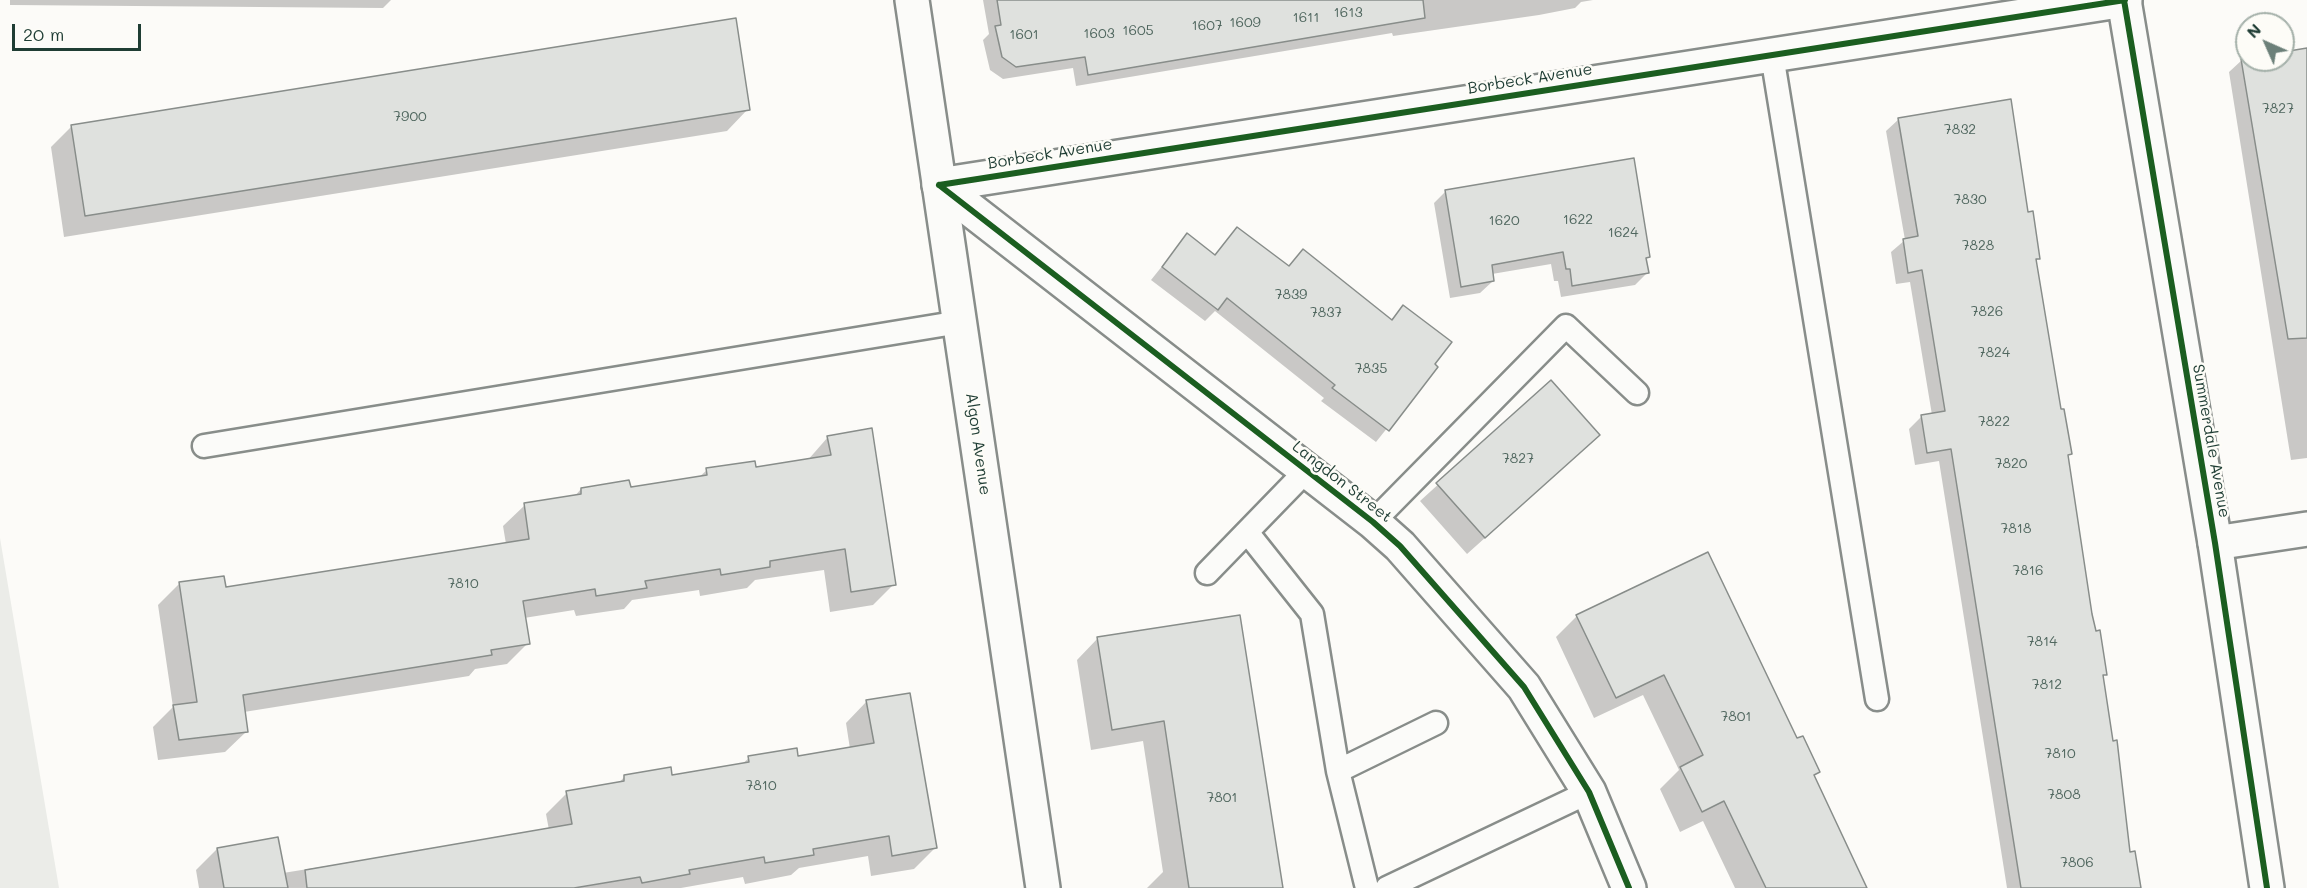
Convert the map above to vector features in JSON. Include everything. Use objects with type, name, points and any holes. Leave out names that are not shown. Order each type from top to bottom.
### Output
[{"type":"street","name":"Algon Avenue","points":[[912,0],[1043,888]]},
{"type":"street","name":"Borbeck Avenue","points":[[939,185],[2124,0]]},
{"type":"street","name":"Summerdale Avenue","points":[[2124,0],[2215,543],[2267,888]]},
{"type":"street","name":"Langdon Street","points":[[939,185],[1305,471],[1374,522],[1400,546],[1524,687],[1589,792],[1629,888]]},
{"type":"street","points":[[2215,543],[2307,529]]},
{"type":"lane","points":[[1772,55],[1877,699]]},
{"type":"lane","points":[[204,446],[960,322]]},
{"type":"lane","points":[[1374,522],[1566,326],[1637,393]]},
{"type":"lane","points":[[1207,573],[1305,471]]},
{"type":"lane","points":[[1246,532],[1312,614],[1338,771],[1366,888]]},
{"type":"lane","points":[[1338,771],[1436,723]]},
{"type":"lane","points":[[1387,888],[1589,792]]},
{"type":"shaded area","points":[[0,538],[59,888],[0,888]]},
{"type":"building","points":[[997,0],[1423,0],[1425,18],[1088,75],[1085,57],[1016,67],[1002,57],[995,26],[1001,25]]},
{"type":"building","points":[[736,18],[750,110],[85,216],[71,125]]},
{"type":"building","points":[[2307,48],[2307,338],[2288,339],[2243,72],[2295,72],[2295,50]]},
{"type":"building","points":[[2011,99],[2028,212],[2033,211],[2040,259],[2036,259],[2061,409],[2064,409],[2072,454],[2068,455],[2092,614],[2096,631],[2100,630],[2107,675],[2103,675],[2113,741],[2117,740],[2130,852],[2135,851],[2141,888],[2021,888],[1951,449],[1927,453],[1921,415],[1945,411],[1922,270],[1908,273],[1903,239],[1918,236],[1898,118]]},
{"type":"building","points":[[1634,158],[1650,257],[1646,258],[1649,273],[1572,286],[1570,269],[1566,269],[1563,252],[1492,265],[1494,281],[1461,287],[1445,190]]},
{"type":"building","points":[[1237,227],[1289,266],[1303,249],[1392,320],[1403,305],[1452,342],[1435,364],[1438,367],[1389,431],[1332,388],[1335,385],[1227,298],[1218,310],[1162,267],[1187,233],[1215,255]]},
{"type":"building","points":[[1551,380],[1600,435],[1485,538],[1436,483]]},
{"type":"building","points":[[872,428],[896,585],[851,592],[845,549],[770,561],[770,567],[721,575],[720,569],[645,581],[647,588],[596,596],[595,589],[523,601],[530,644],[491,650],[492,655],[243,695],[248,732],[179,740],[173,705],[197,702],[179,582],[224,576],[226,587],[529,539],[524,503],[581,494],[581,488],[629,480],[631,487],[707,475],[706,468],[755,461],[756,467],[831,455],[827,436]]},
{"type":"building","points":[[1708,552],[1797,738],[1803,736],[1820,772],[1814,775],[1867,888],[1766,888],[1724,801],[1702,812],[1680,767],[1703,755],[1664,675],[1616,698],[1576,615]]},
{"type":"building","points":[[1240,615],[1283,888],[1189,888],[1164,721],[1112,730],[1097,637]]},
{"type":"building","points":[[910,693],[937,848],[892,856],[889,836],[813,849],[814,855],[765,863],[764,857],[689,870],[690,874],[642,883],[640,877],[574,888],[307,888],[305,870],[572,824],[566,791],[624,781],[624,775],[671,767],[672,775],[749,762],[748,756],[797,748],[798,756],[874,743],[866,700]]},
{"type":"building","points":[[278,837],[288,888],[224,888],[217,848]]},
{"type":"cycle path","points":[[2124,0],[2215,543],[2267,888]]},
{"type":"cycle path","points":[[939,185],[2125,0]]},
{"type":"cycle path","points":[[939,185],[1373,522],[1400,546],[1524,687],[1589,792],[1629,888]]}]
